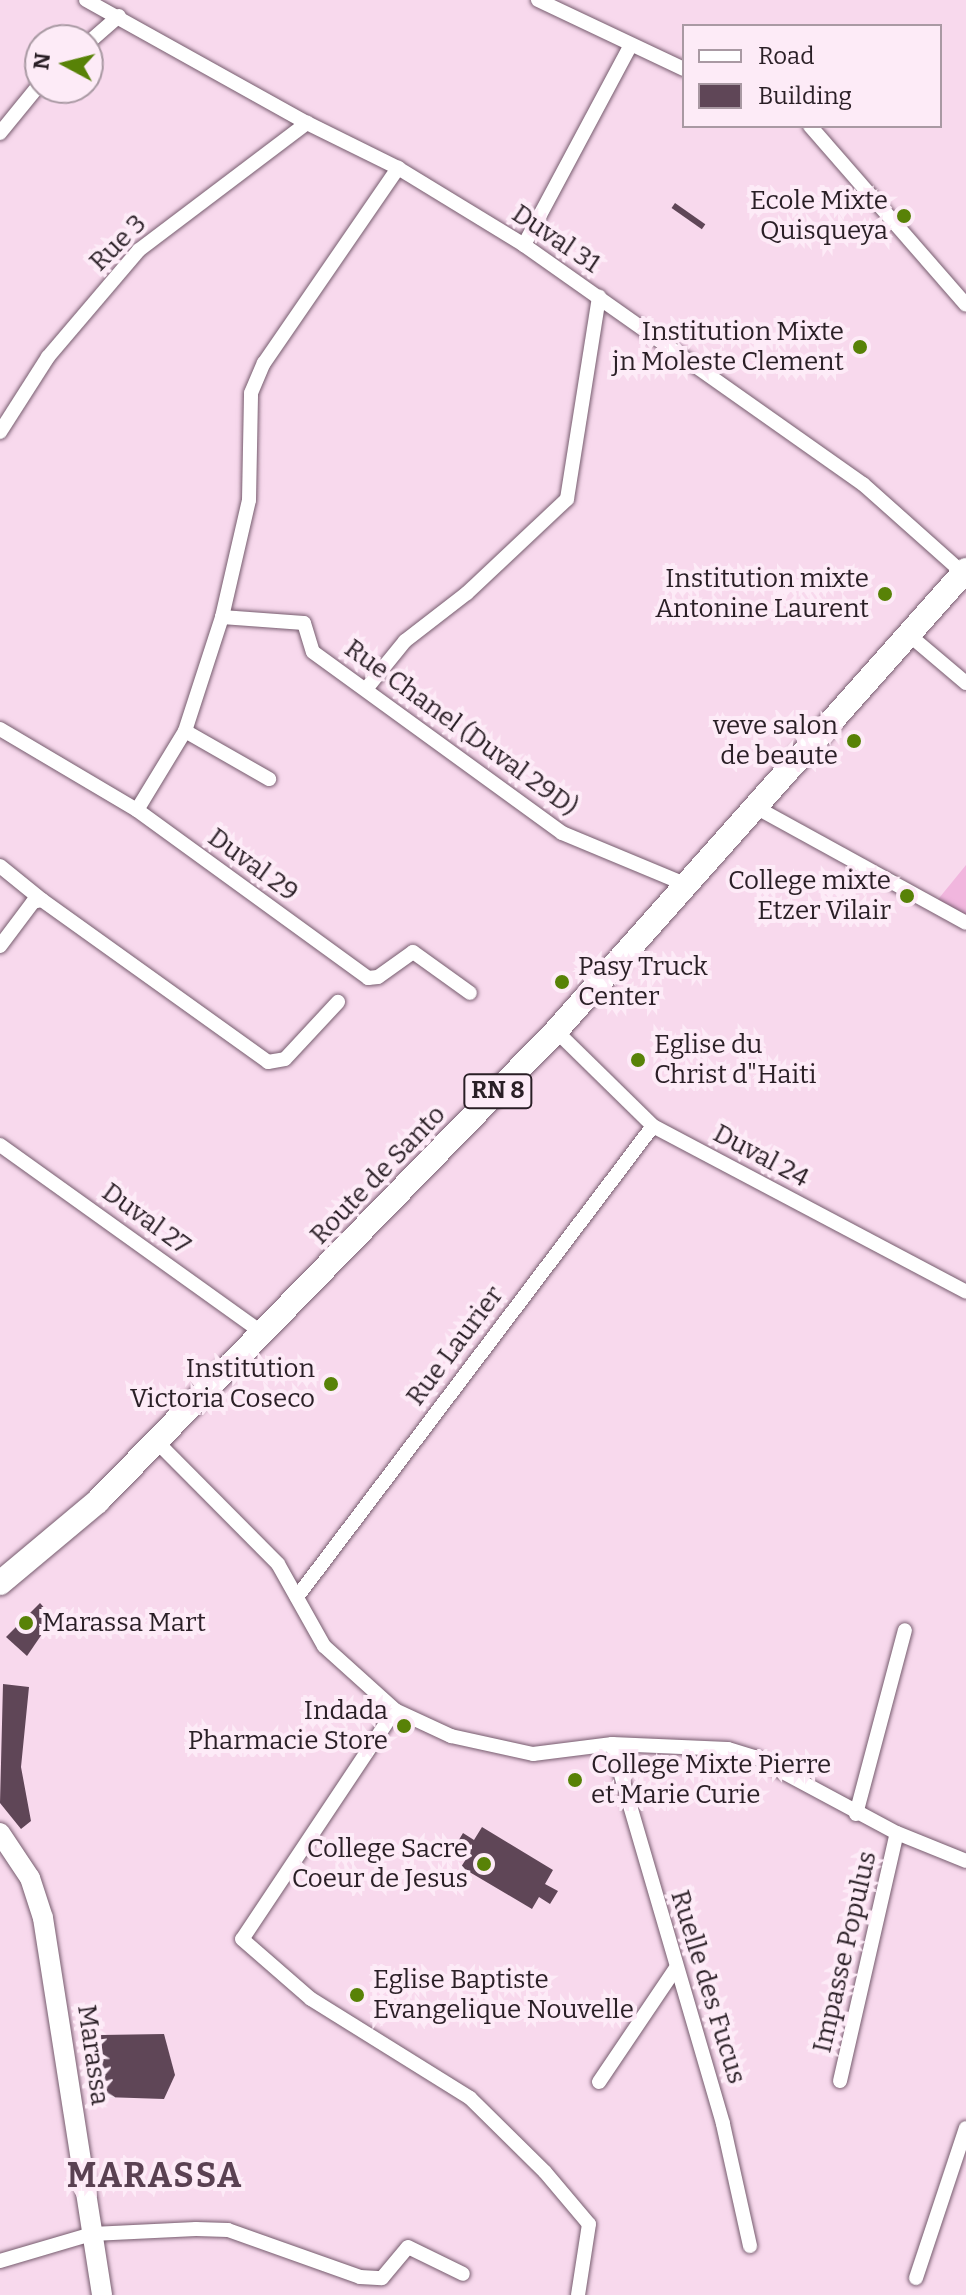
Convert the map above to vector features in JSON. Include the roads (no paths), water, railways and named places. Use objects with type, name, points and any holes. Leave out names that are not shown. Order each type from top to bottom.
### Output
[{"type":"main road","name":"Route de Santo","points":[[0,1583],[98,1501],[556,1031],[759,809],[965,572]]},
{"type":"main road","name":"Marassa","points":[[0,1833],[30,1878],[43,1918],[102,2295]]},
{"type":"street","name":"Duval 31","points":[[86,0],[307,123],[398,168],[524,245],[863,484],[965,572]]},
{"type":"street","points":[[538,0],[682,68]]},
{"type":"street","points":[[104,29],[119,16]]},
{"type":"street","points":[[524,245],[631,45]]},
{"type":"street","points":[[0,133],[24,104]]},
{"type":"street","name":"Rue 3","points":[[0,432],[48,357],[139,250],[307,123]]},
{"type":"street","points":[[812,128],[966,305]]},
{"type":"street","points":[[137,810],[185,731],[222,617],[249,500],[251,393],[264,363],[398,168]]},
{"type":"street","points":[[366,689],[405,641],[467,593],[567,499],[599,297]]},
{"type":"street","name":"Rue Chanel (Duval 29D)","points":[[222,617],[304,623],[313,652],[562,833],[687,885]]},
{"type":"street","points":[[908,634],[966,683]]},
{"type":"street","name":"Duval 29","points":[[0,729],[137,810],[368,978],[378,977],[413,952],[470,993]]},
{"type":"street","points":[[185,731],[269,779]]},
{"type":"street","points":[[759,809],[966,923]]},
{"type":"street","points":[[0,866],[42,900],[268,1062],[285,1059],[338,1002]]},
{"type":"street","points":[[0,946],[33,902],[42,900]]},
{"type":"street","name":"Duval 24","points":[[556,1031],[653,1126],[966,1292]]},
{"type":"street","name":"Rue Laurier","points":[[297,1597],[653,1126]]},
{"type":"street","name":"Duval 27","points":[[0,1145],[263,1333]]},
{"type":"street","points":[[156,1441],[278,1564],[324,1646],[395,1710],[451,1736],[533,1754],[612,1744],[728,1749],[755,1757],[856,1814],[966,1861]]},
{"type":"street","points":[[856,1814],[905,1630]]},
{"type":"street","points":[[395,1710],[242,1939],[311,1999],[470,2098],[545,2172],[589,2224],[578,2295]]},
{"type":"street","name":"Ruelle des Fucus","points":[[612,1744],[723,2124],[750,2246]]},
{"type":"street","name":"Impasse Populus","points":[[840,2081],[897,1833]]},
{"type":"street","points":[[599,2082],[676,1968]]},
{"type":"street","points":[[916,2278],[966,2128]]},
{"type":"street","points":[[0,2261],[92,2234],[228,2230],[360,2277],[382,2278],[408,2247],[463,2274]]},
{"type":"place","name":"Ecole Mixte Quisqueya","points":[[904,216]]},
{"type":"place","name":"Institution Mixte jn Moleste Clement","points":[[860,347]]},
{"type":"place","name":"Institution mixte Antonine Laurent","points":[[885,594]]},
{"type":"place","name":"veve salon de beaute","points":[[854,741]]},
{"type":"place","name":"College mixte Etzer Vilair","points":[[907,896]]},
{"type":"place","name":"Pasy Truck Center","points":[[562,982]]},
{"type":"place","name":"Eglise du Christ d\"Haiti","points":[[638,1060]]},
{"type":"place","name":"Institution Victoria Coseco","points":[[331,1384]]},
{"type":"place","name":"Marassa Mart","points":[[26,1623]]},
{"type":"place","name":"Indada Pharmacie Store","points":[[404,1726]]},
{"type":"place","name":"College Mixte Pierre et Marie Curie","points":[[575,1780]]},
{"type":"place","name":"College Sacre Coeur de Jesus","points":[[484,1864]]},
{"type":"place","name":"Eglise Baptiste Evangelique Nouvelle","points":[[357,1995]]},
{"type":"district","name":"MARASSA","points":[[155,2176]]}]
